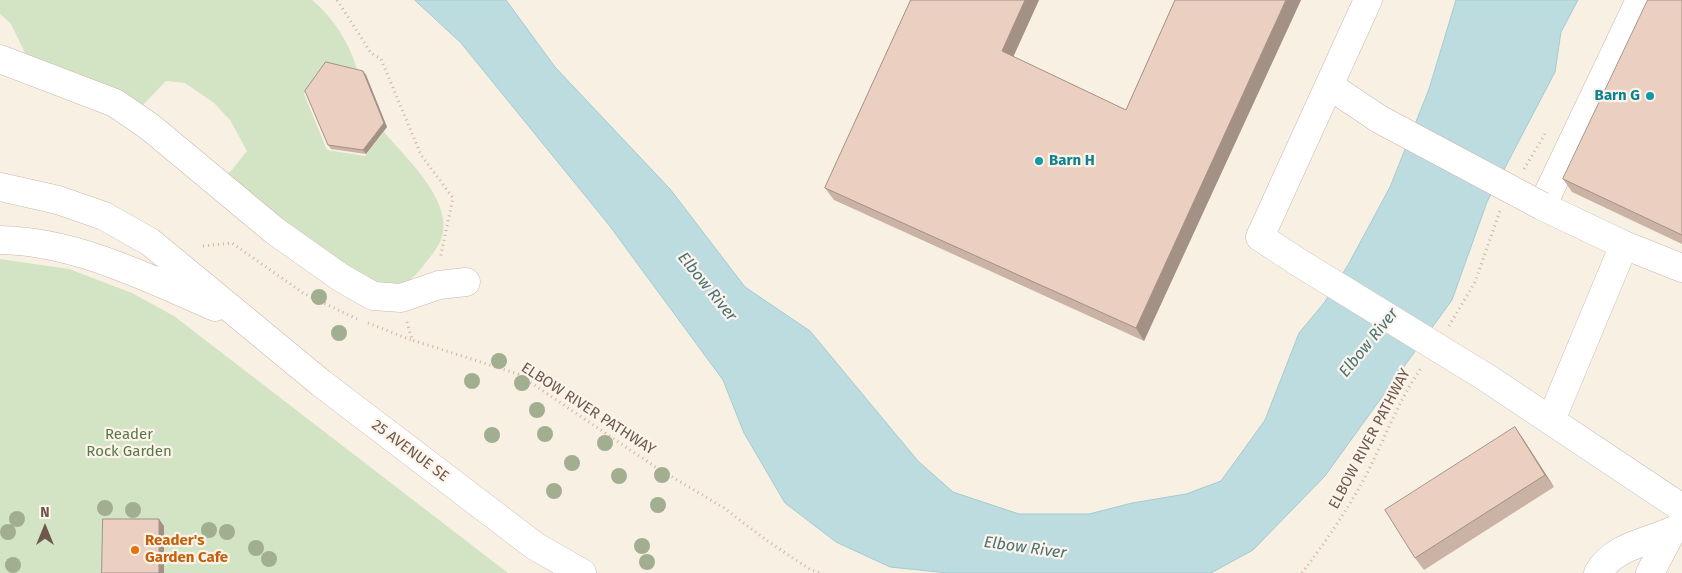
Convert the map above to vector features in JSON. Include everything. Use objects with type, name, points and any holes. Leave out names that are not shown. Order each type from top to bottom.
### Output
[{"type":"street","points":[[1368,0],[1260,236],[1298,262],[1487,378],[1551,420],[1679,521]]},
{"type":"street","points":[[1542,206],[1640,0]]},
{"type":"street","points":[[0,59],[115,103],[150,127],[275,231],[340,277],[373,296],[401,298],[439,285],[466,282]]},
{"type":"street","points":[[1330,86],[1379,119],[1542,206],[1624,245],[1682,268]]},
{"type":"street","name":"25 AVENUE SE","points":[[0,188],[23,190],[104,216],[150,242],[321,383],[535,546],[582,573]]},
{"type":"street","name":"25 AVENUE SE","points":[[0,240],[66,249],[133,271],[244,319]]},
{"type":"street","points":[[1551,420],[1624,245]]},
{"type":"street","points":[[1598,573],[1603,564],[1635,544],[1679,521]]},
{"type":"street","points":[[1650,573],[1679,521]]},
{"type":"street","points":[[1618,573],[1635,544]]},
{"type":"path","points":[[337,0],[371,53],[381,59],[421,155],[453,198],[439,263]]},
{"type":"path","points":[[1521,173],[1546,132]]},
{"type":"path","points":[[1446,331],[1475,282],[1502,207]]},
{"type":"path","name":"ELBOW RIVER PATHWAY","points":[[203,246],[232,243],[303,293],[350,316],[412,340],[518,374],[654,466],[724,508],[811,570],[821,573]]},
{"type":"path","points":[[401,298],[412,340]]},
{"type":"path","name":"ELBOW RIVER PATHWAY","points":[[1302,573],[1323,546],[1358,490],[1408,386],[1424,362]]},
{"type":"green space","points":[[0,0],[312,0],[340,31],[357,69],[326,65],[304,94],[327,150],[365,156],[384,132],[415,167],[435,196],[444,226],[441,240],[418,273],[406,282],[395,286],[371,284],[218,176],[230,172],[247,151],[230,120],[214,103],[185,83],[166,81],[142,106],[26,55],[11,24],[0,14]]},
{"type":"green space","name":"Reader Rock Garden","points":[[0,259],[69,269],[132,293],[174,316],[508,573],[0,573]]},
{"type":"water","name":"Elbow River","points":[[415,0],[506,0],[555,67],[670,189],[745,287],[810,331],[918,461],[953,492],[1019,514],[1089,514],[1132,503],[1186,494],[1221,481],[1265,420],[1299,333],[1324,303],[1348,265],[1390,187],[1429,89],[1456,0],[1578,0],[1561,32],[1555,72],[1487,202],[1452,300],[1325,476],[1253,550],[1211,573],[948,573],[890,567],[836,542],[785,503],[744,433],[723,380],[609,225],[461,43]]},
{"type":"building","name":"Barn H","points":[[911,0],[1025,0],[1002,51],[1126,110],[1175,0],[1286,0],[1136,328],[825,188]]},
{"type":"building","name":"Barn G","points":[[1648,0],[1682,0],[1682,235],[1563,179]]},
{"type":"building","points":[[326,62],[363,71],[384,123],[363,150],[328,145],[305,91]]},
{"type":"building","points":[[1515,427],[1545,475],[1415,558],[1385,510]]},
{"type":"building","name":"Reader's Garden Cafe","points":[[103,519],[159,519],[159,573],[102,573]]},
{"type":"place","name":"Barn G","points":[[1650,96]]},
{"type":"place","name":"Barn H","points":[[1039,161]]},
{"type":"place","name":"Reader's Garden Cafe","points":[[135,550]]}]
